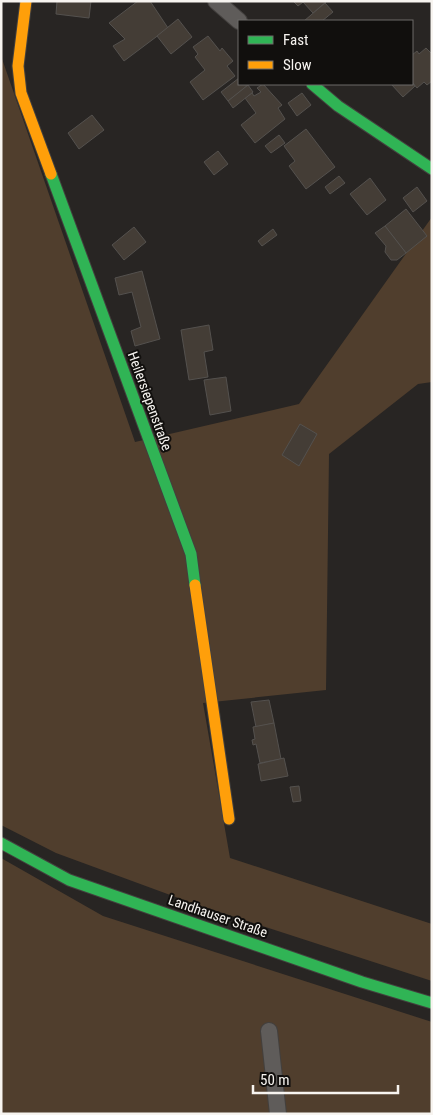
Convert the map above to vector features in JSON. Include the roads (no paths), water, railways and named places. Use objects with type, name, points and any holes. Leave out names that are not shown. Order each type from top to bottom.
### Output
[{"type":"street","name":"Heilersiepenstraße","points":[[26,1],[18,66],[21,93],[191,554],[229,819]]},
{"type":"street","points":[[216,1],[239,20]]},
{"type":"street","points":[[313,85],[338,106],[432,169]]},
{"type":"street","name":"Landhauser Straße","points":[[1,843],[69,880],[362,982],[432,1002]]},
{"type":"street","points":[[269,1031],[278,1114]]}]
